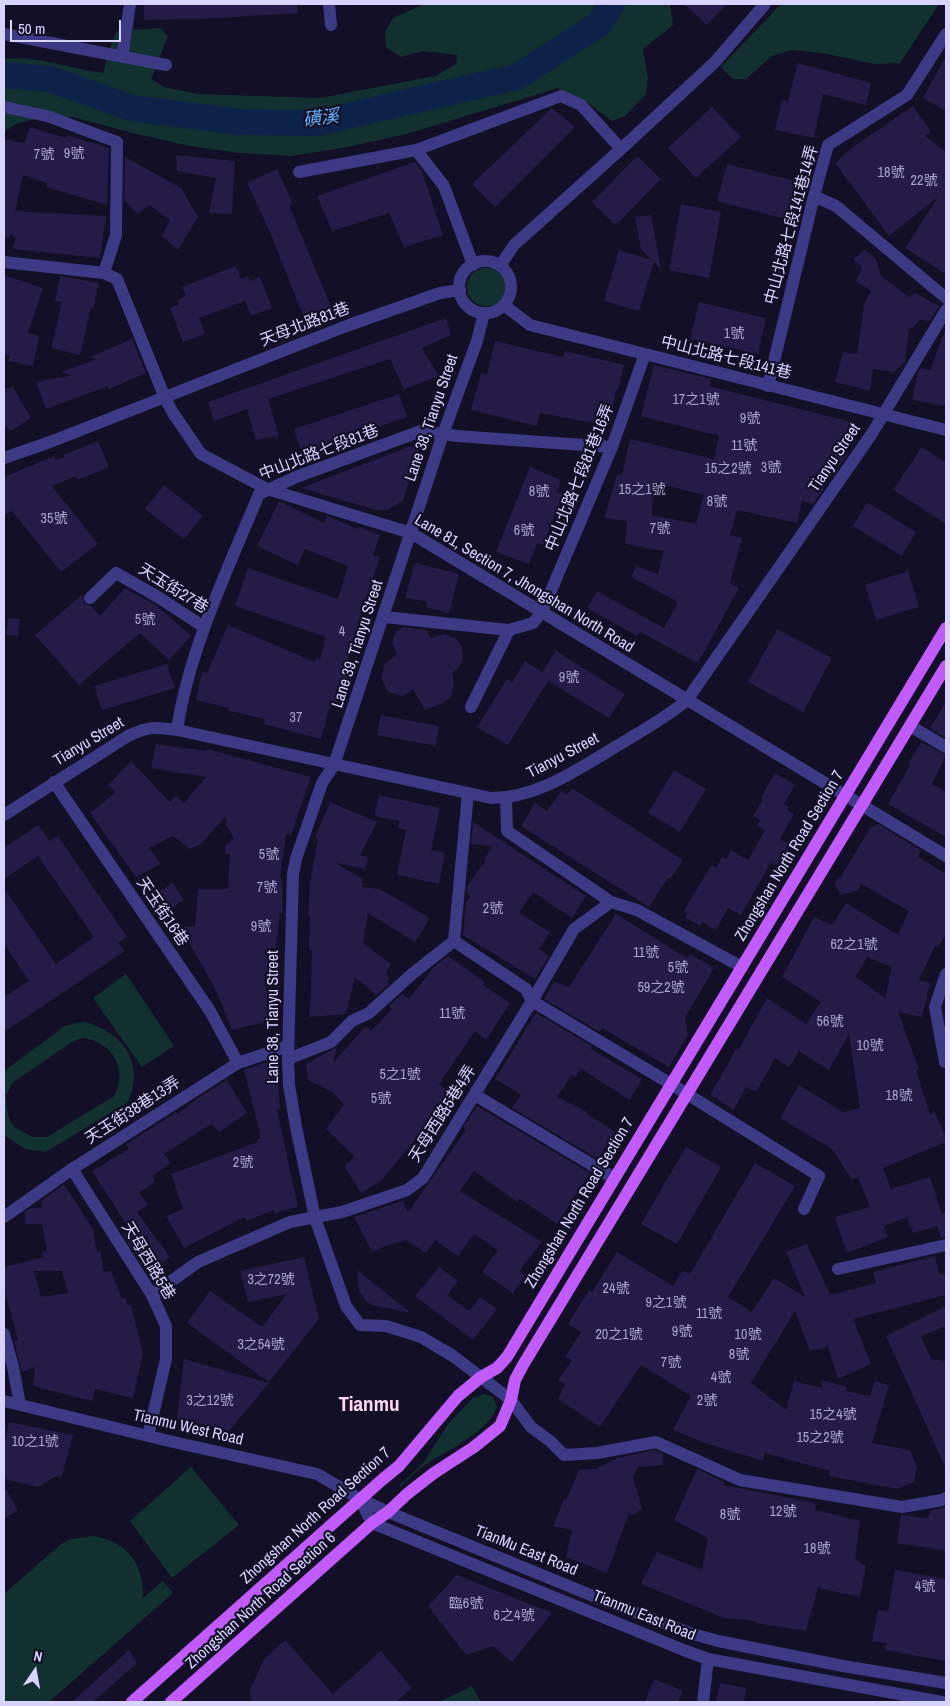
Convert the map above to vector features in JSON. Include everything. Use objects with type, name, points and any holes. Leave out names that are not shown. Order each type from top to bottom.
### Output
[{"type":"main road","name":"Zhongshan North Road Section 7","points":[[132,1702],[399,1466],[458,1396],[481,1377],[497,1368],[507,1357],[946,628]]},
{"type":"main road","points":[[372,1523],[434,1473],[474,1447],[500,1426],[511,1400],[515,1380],[523,1365],[946,667]]},
{"type":"main road","name":"Zhongshan North Road Section 6","points":[[171,1702],[372,1523]]},
{"type":"street","points":[[122,56],[130,4]]},
{"type":"street","points":[[329,4],[331,25]]},
{"type":"street","points":[[500,266],[514,245],[715,62],[765,4]]},
{"type":"street","points":[[4,34],[166,65]]},
{"type":"street","name":"中山北路七段141巷14弄","points":[[768,386],[828,145],[907,95],[946,34]]},
{"type":"street","points":[[299,172],[416,150],[561,96],[581,105],[621,149]]},
{"type":"street","points":[[4,108],[47,116],[117,142],[116,235],[104,273],[4,262]]},
{"type":"street","points":[[416,150],[444,186],[472,265]]},
{"type":"street","points":[[814,196],[836,206],[946,298]]},
{"type":"street","points":[[487,261],[500,266],[510,278],[512,285],[509,299],[504,305],[492,312],[477,312],[465,303],[460,290],[462,275],[472,265],[480,262],[487,261]]},
{"type":"street","name":"Lane 81, Section 7, Jhongshan North Road","points":[[104,273],[117,279],[172,413],[201,454],[267,489],[411,533],[946,856]]},
{"type":"street","name":"天母北路81巷","points":[[4,458],[165,398],[349,325],[440,293],[460,290]]},
{"type":"street","name":"中山北路七段141巷","points":[[504,305],[530,325],[946,430]]},
{"type":"street","name":"Tianyu Street","points":[[4,814],[128,736],[141,730],[156,727],[491,798],[506,798],[532,792],[566,777],[670,714],[688,700],[884,415],[946,310]]},
{"type":"street","name":"Lane 38, Tianyu Street","points":[[411,533],[443,434],[477,340],[484,313]]},
{"type":"street","name":"中山北路七段81巷16弄","points":[[542,612],[612,447],[645,354]]},
{"type":"street","name":"中山北路七段81巷","points":[[204,627],[259,494],[267,489],[421,431],[612,447]]},
{"type":"street","name":"Lane 39, Tianyu Street","points":[[334,765],[411,533]]},
{"type":"street","name":"天玉街27巷","points":[[90,598],[116,572],[204,627],[180,706],[177,730]]},
{"type":"street","points":[[384,617],[509,630],[533,623],[542,612]]},
{"type":"street","points":[[471,707],[509,630]]},
{"type":"street","points":[[910,726],[946,747]]},
{"type":"street","name":"Lane 38, Tianyu Street","points":[[334,765],[322,783],[293,874],[288,1052],[289,1085],[315,1218],[346,1306],[360,1325],[386,1326],[421,1337],[453,1356],[481,1377]]},
{"type":"street","name":"天玉街16巷","points":[[54,782],[210,1011],[238,1063]]},
{"type":"street","points":[[468,793],[454,941],[526,989],[532,1001],[819,1176],[804,1209]]},
{"type":"street","points":[[506,798],[507,832],[611,902],[637,910],[742,967]]},
{"type":"street","name":"天母西路5巷4弄","points":[[152,1295],[198,1262],[290,1222],[342,1212],[407,1190],[423,1178],[574,929],[611,902]]},
{"type":"street","name":"天玉街38巷13弄","points":[[4,1217],[72,1169],[238,1063],[331,1042],[352,1021],[369,1013],[412,974],[454,941]]},
{"type":"street","points":[[946,974],[935,1007],[946,1062]]},
{"type":"street","points":[[475,1095],[614,1178]]},
{"type":"street","name":"天母西路5巷","points":[[72,1169],[152,1295],[166,1326],[166,1359],[148,1436]]},
{"type":"street","points":[[838,1269],[946,1246]]},
{"type":"street","points":[[4,1334],[20,1405]]},
{"type":"street","points":[[481,1377],[511,1400],[532,1427],[564,1454],[597,1453],[656,1442],[740,1480],[902,1507],[946,1498]]},
{"type":"street","name":"Tianmu West Road","points":[[4,1401],[317,1474],[360,1499]]},
{"type":"street","points":[[360,1499],[372,1523]]},
{"type":"street","name":"TianMu East Road","points":[[360,1499],[615,1605],[693,1634],[718,1641],[843,1666],[946,1683]]},
{"type":"street","name":"Tianmu East Road","points":[[372,1523],[708,1659],[942,1702]]},
{"type":"street","points":[[703,1702],[708,1659]]},
{"type":"green space","points":[[424,4],[670,4],[673,25],[643,49],[648,79],[646,94],[625,116],[612,121],[589,104],[558,88],[407,134],[342,148],[291,156],[239,153],[190,146],[72,117],[31,120],[16,124],[4,132],[4,59],[29,59],[103,73],[117,31],[160,28],[168,36],[151,79],[164,87],[198,94],[320,98],[435,76],[456,64],[457,55],[423,51],[401,57],[386,47],[385,32],[393,18]]},
{"type":"green space","points":[[781,4],[939,4],[900,63],[875,64],[822,53],[792,50],[772,56],[746,79],[733,79],[721,67]]},
{"type":"green space","points":[[486,268],[500,273],[505,287],[500,301],[486,306],[472,301],[467,287],[472,273]]},
{"type":"green space","points":[[126,974],[174,1046],[142,1067],[93,998]]},
{"type":"green space","points":[[85,1022],[110,1033],[120,1041],[127,1051],[132,1062],[134,1074],[133,1088],[128,1102],[46,1152],[25,1149],[4,1135],[4,1071],[65,1026]],"holes":[[[85,1038],[95,1041],[110,1052],[115,1059],[119,1077],[114,1096],[47,1137],[33,1137],[17,1129],[8,1116],[6,1096],[12,1083],[72,1042]]]},
{"type":"green space","points":[[484,1394],[493,1397],[497,1407],[485,1424],[466,1440],[423,1466],[400,1487],[423,1463],[449,1423],[473,1398]]},
{"type":"green space","points":[[191,1467],[239,1525],[172,1578],[130,1521]]},
{"type":"green space","points":[[93,1536],[116,1543],[132,1556],[141,1575],[143,1598],[163,1581],[173,1593],[49,1702],[4,1702],[4,1594],[61,1544],[71,1539]]},
{"type":"green space","points":[[472,1686],[481,1702],[439,1702]]},
{"type":"building","points":[[144,4],[297,4],[298,13],[201,19],[144,20]]},
{"type":"building","points":[[684,4],[727,4],[707,25]]},
{"type":"building","points":[[946,56],[946,111],[923,98]]},
{"type":"building","points":[[798,63],[871,83],[866,105],[823,94],[814,138],[775,130],[782,100],[788,101]]},
{"type":"building","points":[[913,106],[931,132],[925,136],[946,152],[946,274],[905,248],[938,197],[889,236],[835,163],[853,147]]},
{"type":"building","points":[[712,107],[741,137],[696,178],[668,148]]},
{"type":"building","points":[[552,108],[575,127],[495,207],[472,184]]},
{"type":"building","points":[[30,127],[66,138],[67,135],[109,148],[107,205],[46,187],[47,183],[23,175],[15,211],[106,216],[100,258],[12,249],[16,237],[9,235],[9,238],[4,238],[4,139],[24,143]]},
{"type":"building","points":[[176,155],[235,161],[232,214],[209,213],[216,178],[177,171]]},
{"type":"building","points":[[637,156],[661,179],[618,223],[613,223],[592,202]]},
{"type":"building","points":[[125,157],[181,188],[198,217],[178,250],[162,236],[170,220],[149,205],[138,214],[124,200]]},
{"type":"building","points":[[415,162],[422,171],[443,235],[404,247],[389,213],[332,231],[317,196]]},
{"type":"building","points":[[727,164],[803,183],[793,221],[717,201]]},
{"type":"building","points":[[277,169],[293,204],[289,205],[331,307],[304,318],[270,232],[247,183]]},
{"type":"building","points":[[681,204],[721,212],[709,278],[669,270]]},
{"type":"building","points":[[651,215],[661,269],[654,262],[639,311],[604,301],[619,250],[652,260],[641,249],[635,217]]},
{"type":"building","points":[[865,250],[876,259],[881,276],[909,297],[915,293],[939,306],[930,321],[920,320],[914,327],[909,329],[905,362],[894,372],[873,369],[870,391],[835,382],[843,352],[857,354],[864,305],[871,291],[856,281],[862,268],[853,259]]},
{"type":"building","points":[[776,252],[788,255],[778,295],[766,292]]},
{"type":"building","points":[[236,266],[241,279],[248,276],[250,281],[260,277],[272,308],[251,316],[245,301],[199,318],[205,334],[183,342],[170,308],[179,304],[177,300],[186,296],[182,287]]},
{"type":"building","points":[[4,275],[43,288],[28,333],[39,336],[33,366],[8,361],[10,356],[4,355]]},
{"type":"building","points":[[60,276],[99,283],[80,355],[51,348],[62,302],[55,301]]},
{"type":"building","points":[[699,302],[766,318],[758,354],[690,339]]},
{"type":"building","points":[[446,318],[451,335],[422,348],[439,376],[404,389],[390,359],[268,399],[279,436],[256,440],[247,409],[214,421],[208,402]]},
{"type":"building","points":[[945,331],[946,406],[912,400],[917,375],[921,368],[930,370]]},
{"type":"building","points":[[132,339],[146,373],[109,389],[108,386],[46,409],[36,382],[73,375],[61,372],[97,359],[90,357]]},
{"type":"building","points":[[495,341],[563,357],[565,351],[624,365],[618,390],[616,390],[609,426],[540,413],[537,426],[471,410],[481,373],[487,374]]},
{"type":"building","points":[[654,365],[711,379],[709,386],[851,422],[845,448],[848,449],[846,457],[839,467],[830,465],[823,490],[813,504],[802,501],[797,523],[737,510],[730,535],[742,538],[730,583],[739,588],[698,663],[640,632],[637,636],[587,608],[597,591],[664,628],[678,602],[631,577],[636,566],[658,574],[664,551],[625,544],[627,521],[604,518],[617,475],[622,475],[630,439],[714,459],[719,436],[641,416]],"holes":[[[653,482],[704,495],[696,524],[652,515]]]},
{"type":"building","points":[[13,387],[31,418],[11,431],[4,425],[4,389]]},
{"type":"building","points":[[399,394],[407,417],[302,453],[294,429]]},
{"type":"building","points":[[98,441],[109,467],[78,480],[76,476],[52,486],[98,544],[61,572],[12,511],[4,515],[4,477],[54,456],[56,460],[64,457],[63,455]]},
{"type":"building","points":[[411,446],[419,448],[403,501],[387,510],[376,510],[301,488]]},
{"type":"building","points":[[922,447],[946,463],[946,524],[893,490]]},
{"type":"building","points":[[530,467],[561,480],[557,492],[563,494],[543,545],[537,543],[529,564],[496,552]]},
{"type":"building","points":[[164,485],[203,516],[184,539],[145,509]]},
{"type":"building","points":[[279,501],[324,523],[327,516],[358,529],[359,527],[380,535],[373,555],[380,557],[364,603],[346,667],[350,668],[338,708],[330,706],[321,739],[264,724],[265,719],[229,711],[229,708],[196,700],[202,672],[207,673],[228,625],[315,662],[316,657],[320,659],[326,637],[235,606],[248,568],[338,599],[348,566],[305,549],[297,565],[257,546]]},
{"type":"building","points":[[867,502],[916,532],[902,556],[853,526]]},
{"type":"building","points":[[415,563],[459,574],[449,613],[426,607],[428,602],[405,598]]},
{"type":"building","points":[[908,571],[919,607],[876,620],[865,585]]},
{"type":"building","points":[[125,588],[157,606],[191,636],[169,660],[140,633],[79,685],[35,635],[82,595],[84,603],[91,606],[100,616]]},
{"type":"building","points":[[8,618],[20,619],[18,636],[6,635]]},
{"type":"building","points":[[403,627],[426,630],[431,638],[445,634],[460,643],[463,658],[460,666],[452,673],[454,683],[451,697],[443,703],[425,710],[413,689],[403,696],[388,692],[381,678],[385,663],[397,654],[392,643],[394,635]]},
{"type":"building","points":[[777,629],[832,658],[803,712],[748,682]]},
{"type":"building","points":[[556,651],[625,694],[609,718],[548,681],[508,745],[477,727],[507,679],[512,682],[525,661],[542,672]]},
{"type":"building","points":[[167,664],[175,688],[102,710],[94,686]]},
{"type":"building","points":[[946,702],[946,738],[930,728]]},
{"type":"building","points":[[381,715],[439,726],[436,746],[377,735]]},
{"type":"building","points":[[921,742],[946,755],[932,784],[946,792],[946,837],[888,804]]},
{"type":"building","points":[[156,744],[207,751],[207,749],[311,777],[291,835],[286,834],[280,878],[282,878],[283,913],[280,913],[276,948],[271,948],[271,978],[264,978],[273,1020],[232,1030],[216,990],[180,927],[195,926],[198,889],[228,889],[230,854],[225,854],[225,845],[234,839],[226,825],[226,816],[201,844],[190,849],[173,836],[149,848],[161,864],[136,877],[90,813],[116,792],[108,785],[131,761],[170,802],[176,796],[184,803],[206,777],[151,768]]},
{"type":"building","points":[[674,770],[706,789],[680,832],[648,813]]},
{"type":"building","points":[[775,773],[795,785],[784,804],[789,807],[787,810],[794,814],[780,839],[789,844],[777,865],[771,862],[741,915],[728,908],[716,930],[702,922],[700,926],[685,917],[687,913],[684,911],[711,865],[716,868],[722,857],[727,859],[731,850],[748,860],[765,830],[757,826],[760,820],[753,816]]},
{"type":"building","points":[[572,788],[683,860],[670,879],[668,878],[649,907],[521,826],[535,803],[547,811],[561,791],[567,795]]},
{"type":"building","points":[[379,795],[440,808],[431,850],[445,853],[439,884],[397,875],[406,830],[398,828],[399,821],[374,816]]},
{"type":"building","points":[[330,802],[377,822],[360,855],[368,857],[365,869],[335,863],[363,879],[362,887],[380,889],[430,918],[415,942],[368,913],[363,943],[391,964],[386,973],[390,979],[387,982],[389,984],[376,995],[355,977],[346,1014],[309,1017],[312,981],[312,950],[309,950],[310,917],[308,916],[310,882],[318,839],[315,838]]},
{"type":"building","points":[[473,822],[586,896],[572,918],[533,892],[519,913],[550,932],[539,949],[549,956],[535,979],[463,935],[466,903],[470,896],[467,893],[467,887],[485,861],[492,846],[471,844]]},
{"type":"building","points":[[878,824],[921,850],[918,857],[946,874],[946,935],[938,947],[935,946],[919,980],[930,983],[922,1017],[898,1012],[919,1069],[916,1070],[930,1114],[935,1112],[946,1142],[883,1168],[891,1189],[930,1177],[942,1214],[946,1212],[946,1237],[941,1238],[937,1226],[913,1233],[907,1217],[884,1226],[888,1237],[847,1253],[835,1217],[870,1207],[858,1177],[852,1180],[832,1149],[780,1118],[799,1085],[843,1112],[860,1108],[849,1034],[829,1070],[799,1051],[789,1067],[775,1058],[756,1092],[746,1087],[734,1110],[710,1095],[737,1048],[739,1049],[767,998],[806,1024],[821,1002],[782,977],[814,917],[832,925],[846,903],[898,935],[909,911],[861,884],[858,890],[841,895],[834,883],[842,875],[870,828]],"holes":[[[867,957],[892,967],[885,998],[856,977]]]},
{"type":"building","points":[[38,825],[50,841],[58,836],[127,937],[118,943],[125,951],[4,1032],[4,997],[29,981],[4,944],[4,888],[56,964],[94,937],[38,856],[4,879],[4,848]]},
{"type":"building","points":[[172,883],[184,899],[163,915],[151,898]]},
{"type":"building","points":[[616,914],[687,958],[690,954],[714,968],[685,1018],[688,1035],[669,1067],[602,1028],[600,1032],[544,999],[554,982],[569,987]]},
{"type":"building","points":[[448,956],[485,982],[483,985],[510,1003],[486,1040],[475,1031],[439,1084],[452,1094],[382,1180],[361,1193],[344,1166],[355,1157],[326,1129],[344,1104],[331,1091],[308,1080],[306,1064],[337,1047],[333,1063],[364,1028],[368,1028],[371,1031],[392,1009],[389,1006],[402,994],[409,999],[433,968]]},
{"type":"building","points":[[536,1013],[592,1046],[591,1049],[642,1079],[630,1100],[580,1068],[576,1077],[572,1075],[557,1097],[587,1112],[615,1132],[598,1159],[512,1108],[521,1094],[495,1079]]},
{"type":"building","points":[[276,1059],[280,1109],[277,1110],[298,1207],[274,1213],[274,1210],[246,1221],[244,1217],[184,1248],[166,1216],[183,1209],[171,1174],[258,1142],[257,1139],[261,1138],[244,1070]]},
{"type":"building","points":[[227,1080],[247,1113],[219,1132],[211,1124],[164,1154],[171,1163],[152,1176],[155,1182],[139,1193],[148,1205],[137,1212],[170,1257],[149,1275],[123,1235],[130,1230],[92,1171],[129,1149],[126,1145],[130,1142],[176,1112],[178,1114],[198,1098]]},
{"type":"building","points":[[477,1106],[590,1173],[557,1224],[520,1199],[517,1202],[474,1171],[460,1191],[542,1242],[519,1271],[525,1275],[513,1293],[482,1272],[498,1250],[474,1234],[458,1256],[435,1240],[426,1253],[406,1240],[372,1252],[354,1217],[403,1201],[408,1212],[466,1130],[463,1128]]},
{"type":"building","points":[[686,1147],[721,1167],[677,1244],[641,1224]]},
{"type":"building","points":[[755,1163],[795,1186],[728,1297],[752,1312],[774,1278],[805,1297],[786,1252],[807,1244],[830,1295],[876,1283],[873,1272],[935,1256],[939,1274],[946,1274],[946,1295],[853,1319],[871,1364],[838,1379],[828,1347],[810,1351],[795,1311],[751,1383],[786,1410],[794,1381],[822,1388],[822,1380],[847,1387],[846,1391],[870,1396],[875,1381],[889,1385],[872,1443],[910,1450],[917,1467],[914,1482],[897,1489],[829,1476],[830,1471],[765,1453],[763,1461],[705,1443],[673,1430],[691,1396],[641,1365],[600,1427],[558,1399],[565,1384],[558,1380],[572,1360],[565,1357],[581,1332],[568,1324],[589,1290],[592,1292],[617,1252],[673,1286],[683,1270],[690,1274]]},
{"type":"building","points":[[64,1184],[93,1229],[97,1253],[100,1250],[104,1272],[111,1271],[122,1299],[126,1298],[127,1305],[131,1305],[143,1354],[133,1398],[95,1389],[92,1401],[33,1386],[35,1367],[22,1372],[14,1341],[18,1340],[4,1289],[4,1267],[44,1257],[41,1252],[47,1251],[42,1224],[25,1224],[25,1212],[31,1208],[42,1208],[41,1201]],"holes":[[[34,1271],[62,1271],[68,1293],[41,1297]]]},
{"type":"building","points":[[304,1257],[319,1319],[269,1382],[187,1323],[210,1291],[262,1327],[287,1294],[248,1302],[240,1271]]},
{"type":"building","points":[[439,1267],[458,1281],[447,1295],[469,1311],[480,1297],[497,1309],[473,1340],[415,1296]]},
{"type":"building","points":[[357,1270],[411,1313],[371,1305],[359,1291]]},
{"type":"building","points":[[946,1306],[946,1326],[921,1336],[931,1359],[946,1361],[946,1469],[886,1336]]},
{"type":"building","points":[[184,1359],[269,1383],[229,1431],[177,1418]]},
{"type":"building","points":[[9,1422],[73,1435],[62,1476],[54,1477],[38,1487],[4,1479],[4,1445]]},
{"type":"building","points":[[655,1450],[663,1454],[663,1465],[638,1467],[633,1477],[642,1508],[634,1515],[629,1513],[607,1573],[566,1557],[572,1530],[553,1526],[579,1470],[596,1469],[617,1458]]},
{"type":"building","points":[[697,1469],[724,1482],[723,1485],[815,1503],[816,1510],[860,1521],[855,1559],[866,1566],[860,1597],[818,1588],[806,1631],[756,1623],[756,1621],[724,1618],[641,1584],[657,1552],[702,1570],[708,1538],[674,1520]]},
{"type":"building","points":[[4,1485],[18,1511],[4,1518]]},
{"type":"building","points":[[946,1507],[946,1551],[897,1543],[901,1515],[927,1518],[932,1510]]},
{"type":"building","points":[[895,1570],[946,1579],[946,1661],[885,1650],[887,1643],[872,1641],[878,1610],[888,1612]]},
{"type":"building","points":[[457,1575],[552,1613],[512,1662],[493,1646],[466,1655],[428,1606]]},
{"type":"building","points":[[285,1640],[333,1694],[381,1651],[412,1688],[396,1702],[251,1702],[250,1690],[264,1659]]},
{"type":"building","points":[[129,1650],[137,1663],[93,1702],[72,1702]]},
{"type":"building","points":[[654,1679],[683,1691],[678,1702],[645,1702]]},
{"type":"building","points":[[720,1683],[746,1688],[744,1702],[716,1702]]},
{"type":"waterway","name":"磺溪","points":[[4,75],[50,79],[131,108],[240,122],[316,123],[517,77],[599,24],[612,4]]},
{"type":"district","name":"Tianmu","points":[[369,1405]]}]
